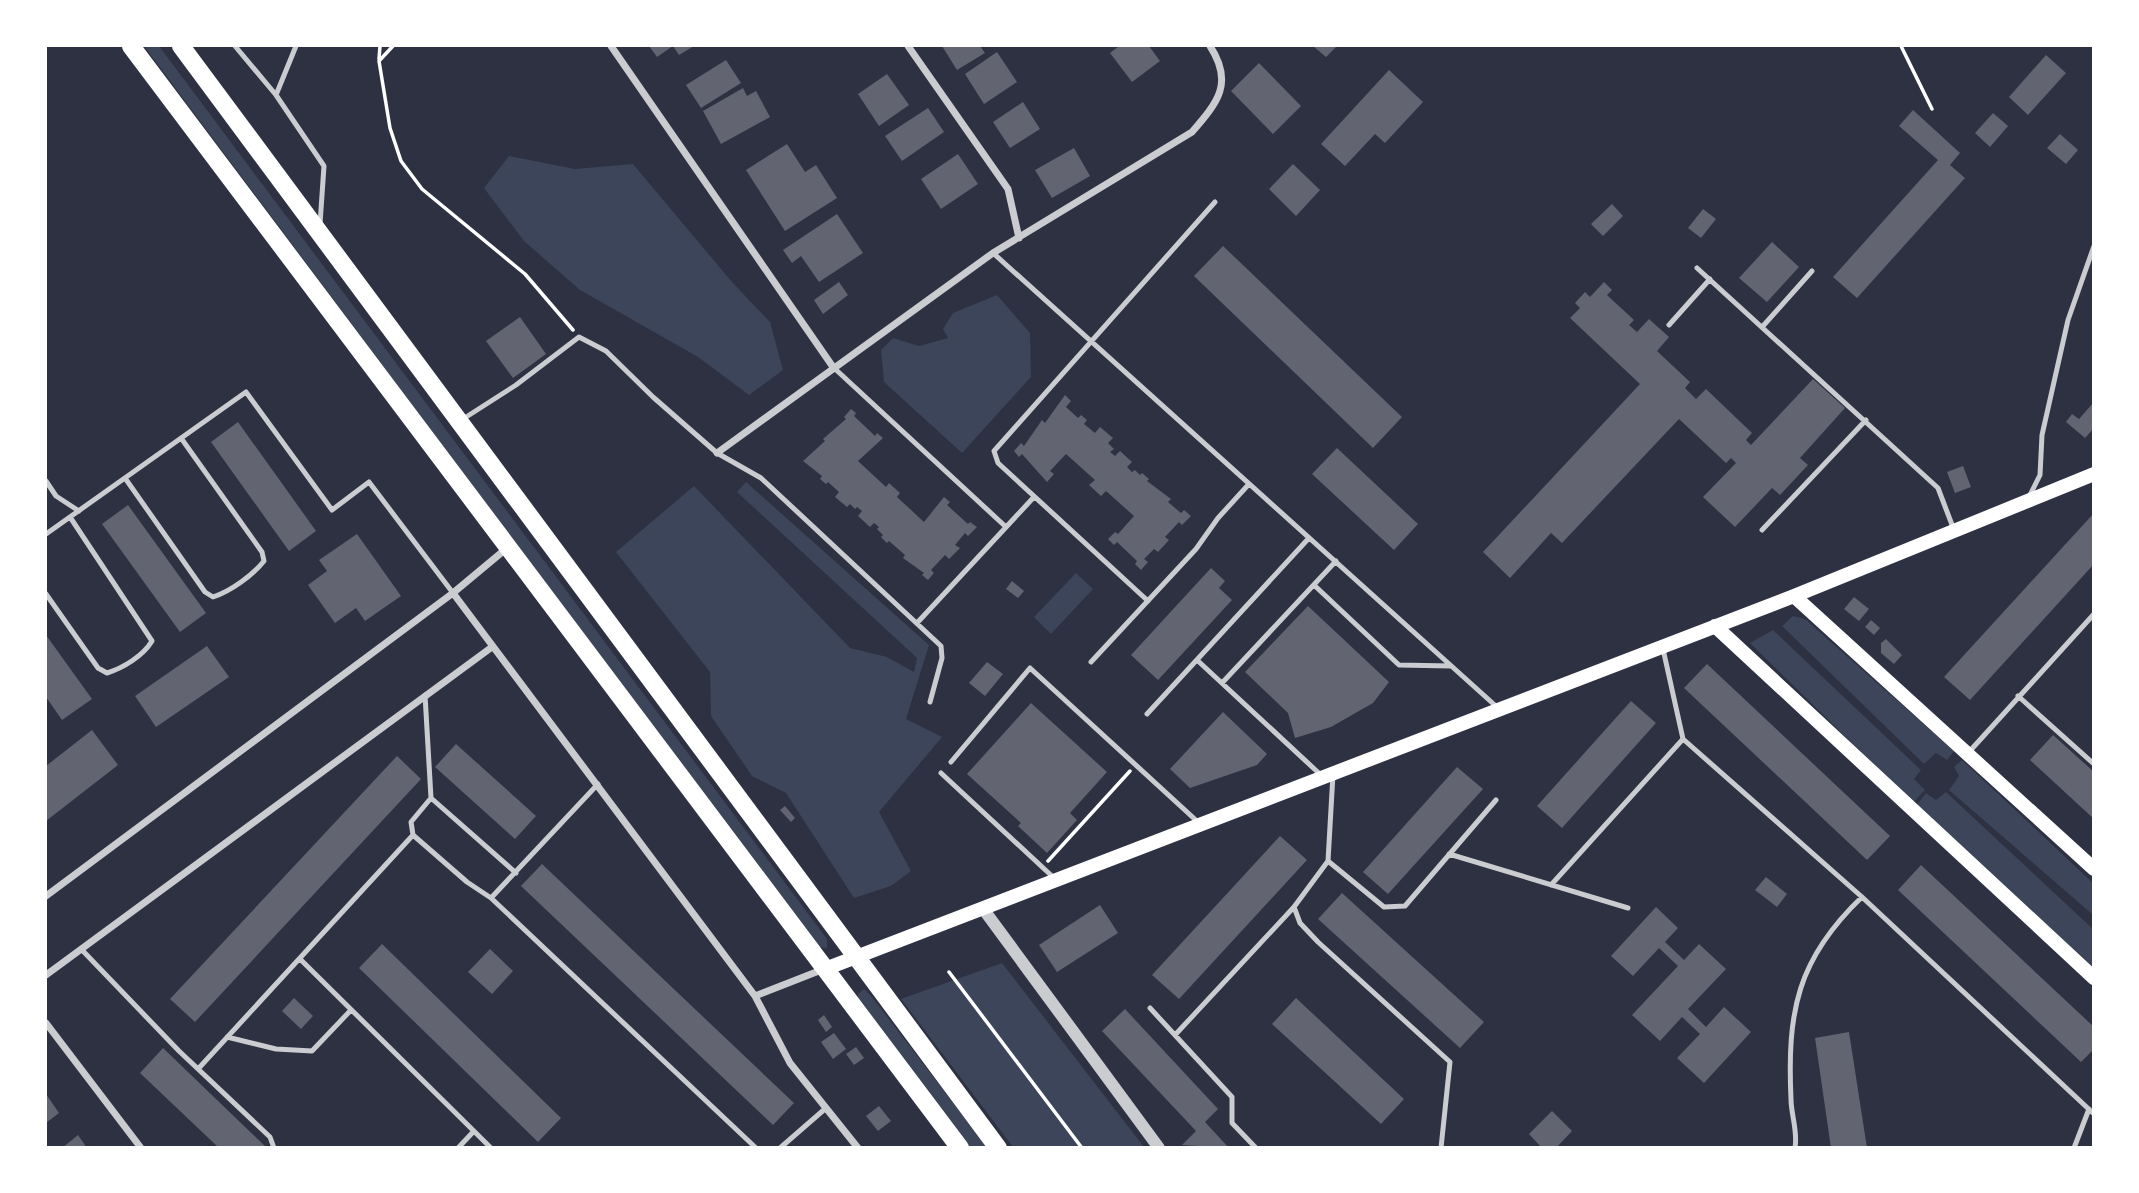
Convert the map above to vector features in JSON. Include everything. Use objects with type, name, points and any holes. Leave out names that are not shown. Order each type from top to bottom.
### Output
[{"type":"highway","points":[[131,46],[960,1147]]},
{"type":"highway","points":[[181,46],[998,1147]]},
{"type":"main road","points":[[825,969],[1794,596],[2026,504],[2094,474]]},
{"type":"main road","points":[[1794,596],[2094,869]]},
{"type":"main road","points":[[1715,626],[2094,978]]},
{"type":"street","points":[[611,46],[833,367]]},
{"type":"street","points":[[908,46],[1008,189],[1019,238]]},
{"type":"street","points":[[718,453],[993,253],[1192,132],[1216,105],[1224,80],[1216,54],[1210,46]]},
{"type":"street","points":[[46,896],[453,593],[507,548]]},
{"type":"street","points":[[453,593],[755,996],[790,1063],[858,1147]]},
{"type":"street","points":[[46,975],[492,647]]},
{"type":"street","points":[[984,910],[1159,1147]]},
{"type":"street","points":[[755,996],[825,969]]},
{"type":"street","points":[[46,1023],[141,1147]]},
{"type":"lane","points":[[235,46],[276,95],[324,166],[319,231]]},
{"type":"lane","points":[[276,95],[296,46]]},
{"type":"lane","points":[[1148,601],[998,463],[994,451],[1215,202]]},
{"type":"lane","points":[[2026,504],[2040,475],[2042,435],[2068,320],[2094,246]]},
{"type":"lane","points":[[993,253],[1500,710]]},
{"type":"lane","points":[[1697,268],[1938,488],[1954,532]]},
{"type":"lane","points":[[1763,326],[1812,271]]},
{"type":"lane","points":[[1669,325],[1710,279]]},
{"type":"lane","points":[[460,420],[516,385],[579,337],[606,351],[653,397],[718,453],[761,478],[942,646],[943,652],[930,702]]},
{"type":"lane","points":[[833,367],[1006,527]]},
{"type":"lane","points":[[46,534],[246,392],[332,510],[369,482],[453,593]]},
{"type":"lane","points":[[1762,530],[1866,420]]},
{"type":"lane","points":[[125,478],[205,592],[213,597],[221,594],[258,568],[264,561],[262,552],[181,438]]},
{"type":"lane","points":[[46,481],[57,496],[79,511]]},
{"type":"lane","points":[[1091,662],[1148,601],[1249,484]]},
{"type":"lane","points":[[918,623],[1034,496]]},
{"type":"lane","points":[[46,594],[98,668],[107,673],[147,649],[152,641],[70,517]]},
{"type":"lane","points":[[1147,714],[1309,538]]},
{"type":"lane","points":[[1222,683],[1336,561]]},
{"type":"lane","points":[[1314,585],[1399,665],[1451,666]]},
{"type":"lane","points":[[1968,752],[2094,614]]},
{"type":"lane","points":[[1662,647],[1684,739],[1861,897],[2091,1111],[2074,1147]]},
{"type":"lane","points":[[1175,1035],[1294,907],[1328,861],[1328,776],[1197,660]]},
{"type":"lane","points":[[951,762],[1030,668],[1201,825]]},
{"type":"lane","points":[[425,695],[431,798],[411,822],[413,835],[467,882],[491,898],[756,1147]]},
{"type":"lane","points":[[2018,696],[2094,764]]},
{"type":"lane","points":[[1551,885],[1684,739]]},
{"type":"lane","points":[[941,773],[1056,881]]},
{"type":"lane","points":[[491,898],[598,784]]},
{"type":"lane","points":[[431,798],[516,873]]},
{"type":"lane","points":[[1328,861],[1384,908],[1405,906],[1496,800]]},
{"type":"lane","points":[[198,1069],[413,835]]},
{"type":"lane","points":[[1449,854],[1628,908]]},
{"type":"lane","points":[[1795,1147],[1791,1101],[1791,1027],[1800,985],[1824,939],[1861,897]]},
{"type":"lane","points":[[1294,907],[1300,923],[1318,942],[1450,1062],[1441,1147]]},
{"type":"lane","points":[[82,950],[198,1069],[270,1137],[274,1147]]},
{"type":"lane","points":[[300,959],[491,1147]]},
{"type":"lane","points":[[1150,1008],[1232,1097],[1232,1123],[1256,1147]]},
{"type":"lane","points":[[227,1037],[276,1049],[312,1051],[351,1010]]},
{"type":"lane","points":[[779,1147],[826,1108]]},
{"type":"lane","points":[[458,1147],[474,1131]]},
{"type":"path","points":[[380,46],[379,61],[390,128],[401,161],[422,189],[524,274],[579,337]]},
{"type":"path","points":[[379,61],[393,46]]},
{"type":"path","points":[[1901,46],[1932,109]]},
{"type":"path","points":[[1042,867],[1137,765]]},
{"type":"path","points":[[949,972],[1082,1147]]},
{"type":"shaded area","points":[[144,46],[159,46],[827,939],[827,948],[817,947]]},
{"type":"shaded area","points":[[509,156],[575,169],[633,164],[732,282],[770,322],[783,370],[749,395],[698,357],[580,290],[524,241],[484,188]]},
{"type":"shaded area","points":[[997,295],[1030,333],[1031,377],[962,453],[884,382],[881,350],[893,338],[919,346],[948,338],[943,329],[953,313]]},
{"type":"shaded area","points":[[746,482],[929,645],[906,719],[942,737],[879,812],[911,871],[891,886],[854,898],[786,793],[752,776],[711,716],[710,672],[616,552],[694,486],[850,648],[887,657],[914,672],[917,658],[737,492]]},
{"type":"shaded area","points":[[1076,573],[1093,589],[1051,634],[1034,617]]},
{"type":"shaded area","points":[[1793,616],[1805,619],[1954,751],[1947,760],[1936,753],[1924,764],[1782,626]]},
{"type":"shaded area","points":[[1773,630],[1921,770],[1914,779],[1925,790],[1913,803],[1750,643]]},
{"type":"shaded area","points":[[1962,760],[2093,883],[2093,915],[1949,790],[1959,776],[1954,767]]},
{"type":"shaded area","points":[[1946,792],[2093,929],[2093,967],[1916,806],[1926,793],[1936,800]]},
{"type":"shaded area","points":[[1002,963],[1144,1147],[1013,1147],[901,999]]},
{"type":"shaded area","points":[[864,989],[987,1147],[969,1147],[857,1000],[858,994]]},
{"type":"building","points":[[649,46],[673,46],[657,57]]},
{"type":"building","points":[[673,46],[694,46],[679,55]]},
{"type":"building","points":[[942,46],[980,46],[985,53],[957,70]]},
{"type":"building","points":[[1119,46],[1149,46],[1160,61],[1132,82],[1110,53]]},
{"type":"building","points":[[1313,46],[1337,46],[1326,57]]},
{"type":"building","points":[[997,52],[1017,82],[984,104],[965,74]]},
{"type":"building","points":[[2046,55],[2066,73],[2028,115],[2009,97]]},
{"type":"building","points":[[726,60],[741,83],[701,108],[686,85]]},
{"type":"building","points":[[1259,63],[1301,106],[1273,134],[1231,91]]},
{"type":"building","points":[[1389,70],[1423,102],[1385,143],[1375,134],[1345,166],[1321,144]]},
{"type":"building","points":[[887,74],[909,105],[879,126],[858,94]]},
{"type":"building","points":[[743,88],[747,96],[756,91],[770,117],[721,144],[703,111]]},
{"type":"building","points":[[1023,102],[1040,129],[1010,148],[993,122]]},
{"type":"building","points":[[928,108],[944,132],[902,161],[885,136]]},
{"type":"building","points":[[1913,110],[1960,153],[1950,165],[1965,178],[1857,298],[1833,277],[1938,160],[1899,126]]},
{"type":"building","points":[[1993,113],[2008,126],[1990,147],[1975,133]]},
{"type":"building","points":[[2060,134],[2078,150],[2066,164],[2047,148]]},
{"type":"building","points":[[787,144],[805,172],[816,165],[837,198],[785,231],[746,170]]},
{"type":"building","points":[[1074,148],[1090,176],[1052,198],[1035,170]]},
{"type":"building","points":[[958,154],[978,184],[941,209],[921,179]]},
{"type":"building","points":[[1293,164],[1320,190],[1296,216],[1269,189]]},
{"type":"building","points":[[1612,204],[1623,216],[1603,236],[1591,224]]},
{"type":"building","points":[[1703,209],[1716,219],[1701,238],[1688,228]]},
{"type":"building","points":[[837,214],[863,253],[819,282],[801,256],[792,263],[783,250]]},
{"type":"building","points":[[1772,242],[1799,267],[1767,302],[1739,278]]},
{"type":"building","points":[[1223,246],[1402,417],[1373,448],[1194,276]]},
{"type":"building","points":[[839,282],[848,295],[823,314],[814,300]]},
{"type":"building","points":[[1604,282],[1612,290],[1607,295],[1634,320],[1629,325],[1637,332],[1649,319],[1669,337],[1657,351],[1690,382],[1685,388],[1696,399],[1706,389],[1752,433],[1746,440],[1751,445],[1813,379],[1845,408],[1800,458],[1808,465],[1780,495],[1772,488],[1735,527],[1703,497],[1736,463],[1731,458],[1726,463],[1679,419],[1562,543],[1551,533],[1510,578],[1483,552],[1640,384],[1570,318],[1580,308],[1575,303],[1585,292],[1590,297]]},
{"type":"building","points":[[520,317],[546,354],[513,378],[486,341]]},
{"type":"building","points":[[1065,395],[1071,401],[1066,407],[1078,418],[1081,415],[1087,420],[1084,424],[1095,433],[1100,427],[1113,438],[1108,443],[1114,449],[1110,452],[1115,456],[1120,451],[1132,462],[1127,467],[1132,472],[1135,470],[1140,475],[1142,473],[1149,479],[1147,481],[1171,499],[1168,502],[1181,513],[1184,510],[1191,516],[1182,525],[1179,522],[1165,537],[1169,540],[1158,552],[1154,549],[1144,559],[1148,562],[1141,570],[1135,564],[1137,561],[1117,542],[1114,545],[1108,539],[1115,532],[1118,534],[1134,516],[1106,491],[1101,496],[1089,485],[1095,480],[1066,454],[1050,471],[1054,474],[1047,482],[1022,454],[1019,457],[1014,451],[1021,443],[1024,446],[1042,420],[1045,423]]},
{"type":"building","points":[[2094,402],[2094,428],[2085,438],[2066,422],[2072,414],[2079,419]]},
{"type":"building","points":[[851,409],[856,413],[854,416],[875,436],[877,433],[883,438],[858,461],[886,487],[889,483],[900,493],[897,497],[924,522],[944,497],[950,502],[947,505],[968,524],[970,522],[977,527],[968,536],[965,533],[955,545],[960,548],[949,559],[945,555],[931,570],[934,573],[928,580],[922,575],[924,573],[903,558],[905,555],[881,537],[883,535],[877,529],[879,527],[874,523],[870,527],[858,516],[862,511],[850,504],[847,507],[835,497],[839,492],[820,479],[822,476],[803,461],[846,419],[844,417]]},
{"type":"building","points":[[238,422],[316,531],[289,551],[211,442]]},
{"type":"building","points":[[1337,448],[1418,524],[1394,550],[1312,474]]},
{"type":"building","points":[[1963,466],[1971,487],[1955,493],[1947,472]]},
{"type":"building","points":[[128,505],[206,613],[180,632],[102,524]]},
{"type":"building","points":[[2094,513],[2094,564],[1970,700],[1944,677]]},
{"type":"building","points":[[357,534],[401,596],[365,621],[356,608],[335,623],[308,585],[327,571],[319,560]]},
{"type":"building","points":[[1211,568],[1225,581],[1219,588],[1232,600],[1158,680],[1131,655]]},
{"type":"building","points":[[1012,581],[1024,591],[1018,598],[1006,589]]},
{"type":"building","points":[[1854,597],[1869,609],[1859,621],[1844,609]]},
{"type":"building","points":[[1308,606],[1389,682],[1373,703],[1331,727],[1295,738],[1288,713],[1245,672]]},
{"type":"building","points":[[1871,620],[1880,628],[1874,635],[1865,627]]},
{"type":"building","points":[[46,635],[92,699],[62,720],[46,697]]},
{"type":"building","points":[[1886,639],[1902,655],[1894,664],[1881,653],[1881,643]]},
{"type":"building","points":[[207,646],[229,677],[156,727],[135,696]]},
{"type":"building","points":[[987,662],[1003,674],[985,696],[969,683]]},
{"type":"building","points":[[1707,664],[1890,836],[1867,860],[1684,688]]},
{"type":"building","points":[[1631,701],[1656,723],[1562,828],[1537,806]]},
{"type":"building","points":[[1031,703],[1107,772],[1070,813],[1077,820],[1047,853],[1018,826],[1021,823],[967,774]]},
{"type":"building","points":[[1223,712],[1267,754],[1257,765],[1190,788],[1170,769]]},
{"type":"building","points":[[92,730],[118,765],[46,821],[46,766]]},
{"type":"building","points":[[2053,735],[2094,772],[2094,819],[2030,760]]},
{"type":"building","points":[[456,744],[536,816],[515,839],[435,767]]},
{"type":"building","points":[[397,756],[421,779],[195,1022],[170,999]]},
{"type":"building","points":[[1457,767],[1483,789],[1388,894],[1363,872]]},
{"type":"building","points":[[785,806],[795,818],[791,822],[780,810]]},
{"type":"building","points":[[1280,836],[1307,860],[1179,999],[1152,975]]},
{"type":"building","points":[[542,864],[794,1103],[773,1125],[521,886]]},
{"type":"building","points":[[1921,865],[2094,1027],[2094,1049],[2081,1062],[1898,890]]},
{"type":"building","points":[[1766,877],[1787,894],[1777,907],[1755,890]]},
{"type":"building","points":[[1342,893],[1484,1022],[1460,1048],[1318,919]]},
{"type":"building","points":[[1100,905],[1118,933],[1057,972],[1039,945]]},
{"type":"building","points":[[1656,907],[1678,928],[1665,942],[1684,960],[1699,944],[1726,969],[1688,1009],[1706,1027],[1724,1007],[1751,1032],[1704,1083],[1677,1058],[1700,1034],[1682,1017],[1660,1041],[1632,1015],[1678,966],[1659,948],[1633,976],[1611,956]]},
{"type":"building","points":[[382,944],[561,1118],[538,1142],[359,968]]},
{"type":"building","points":[[490,949],[513,971],[492,994],[468,972]]},
{"type":"building","points":[[294,998],[313,1016],[301,1029],[282,1011]]},
{"type":"building","points":[[1296,998],[1404,1099],[1381,1124],[1272,1024]]},
{"type":"building","points":[[1125,1009],[1218,1109],[1205,1122],[1229,1148],[1182,1145],[1196,1131],[1102,1031]]},
{"type":"building","points":[[824,1015],[832,1027],[826,1032],[818,1020]]},
{"type":"building","points":[[1849,1032],[1867,1148],[1831,1148],[1815,1038]]},
{"type":"building","points":[[834,1033],[846,1049],[833,1059],[821,1042]]},
{"type":"building","points":[[856,1047],[864,1058],[854,1065],[846,1054]]},
{"type":"building","points":[[163,1048],[267,1148],[219,1148],[140,1073]]},
{"type":"building","points":[[46,1094],[59,1113],[46,1123]]},
{"type":"building","points":[[879,1106],[891,1121],[878,1131],[866,1116]]},
{"type":"building","points":[[1552,1111],[1572,1131],[1556,1148],[1542,1148],[1529,1134]]},
{"type":"building","points":[[78,1135],[87,1148],[62,1148]]}]
